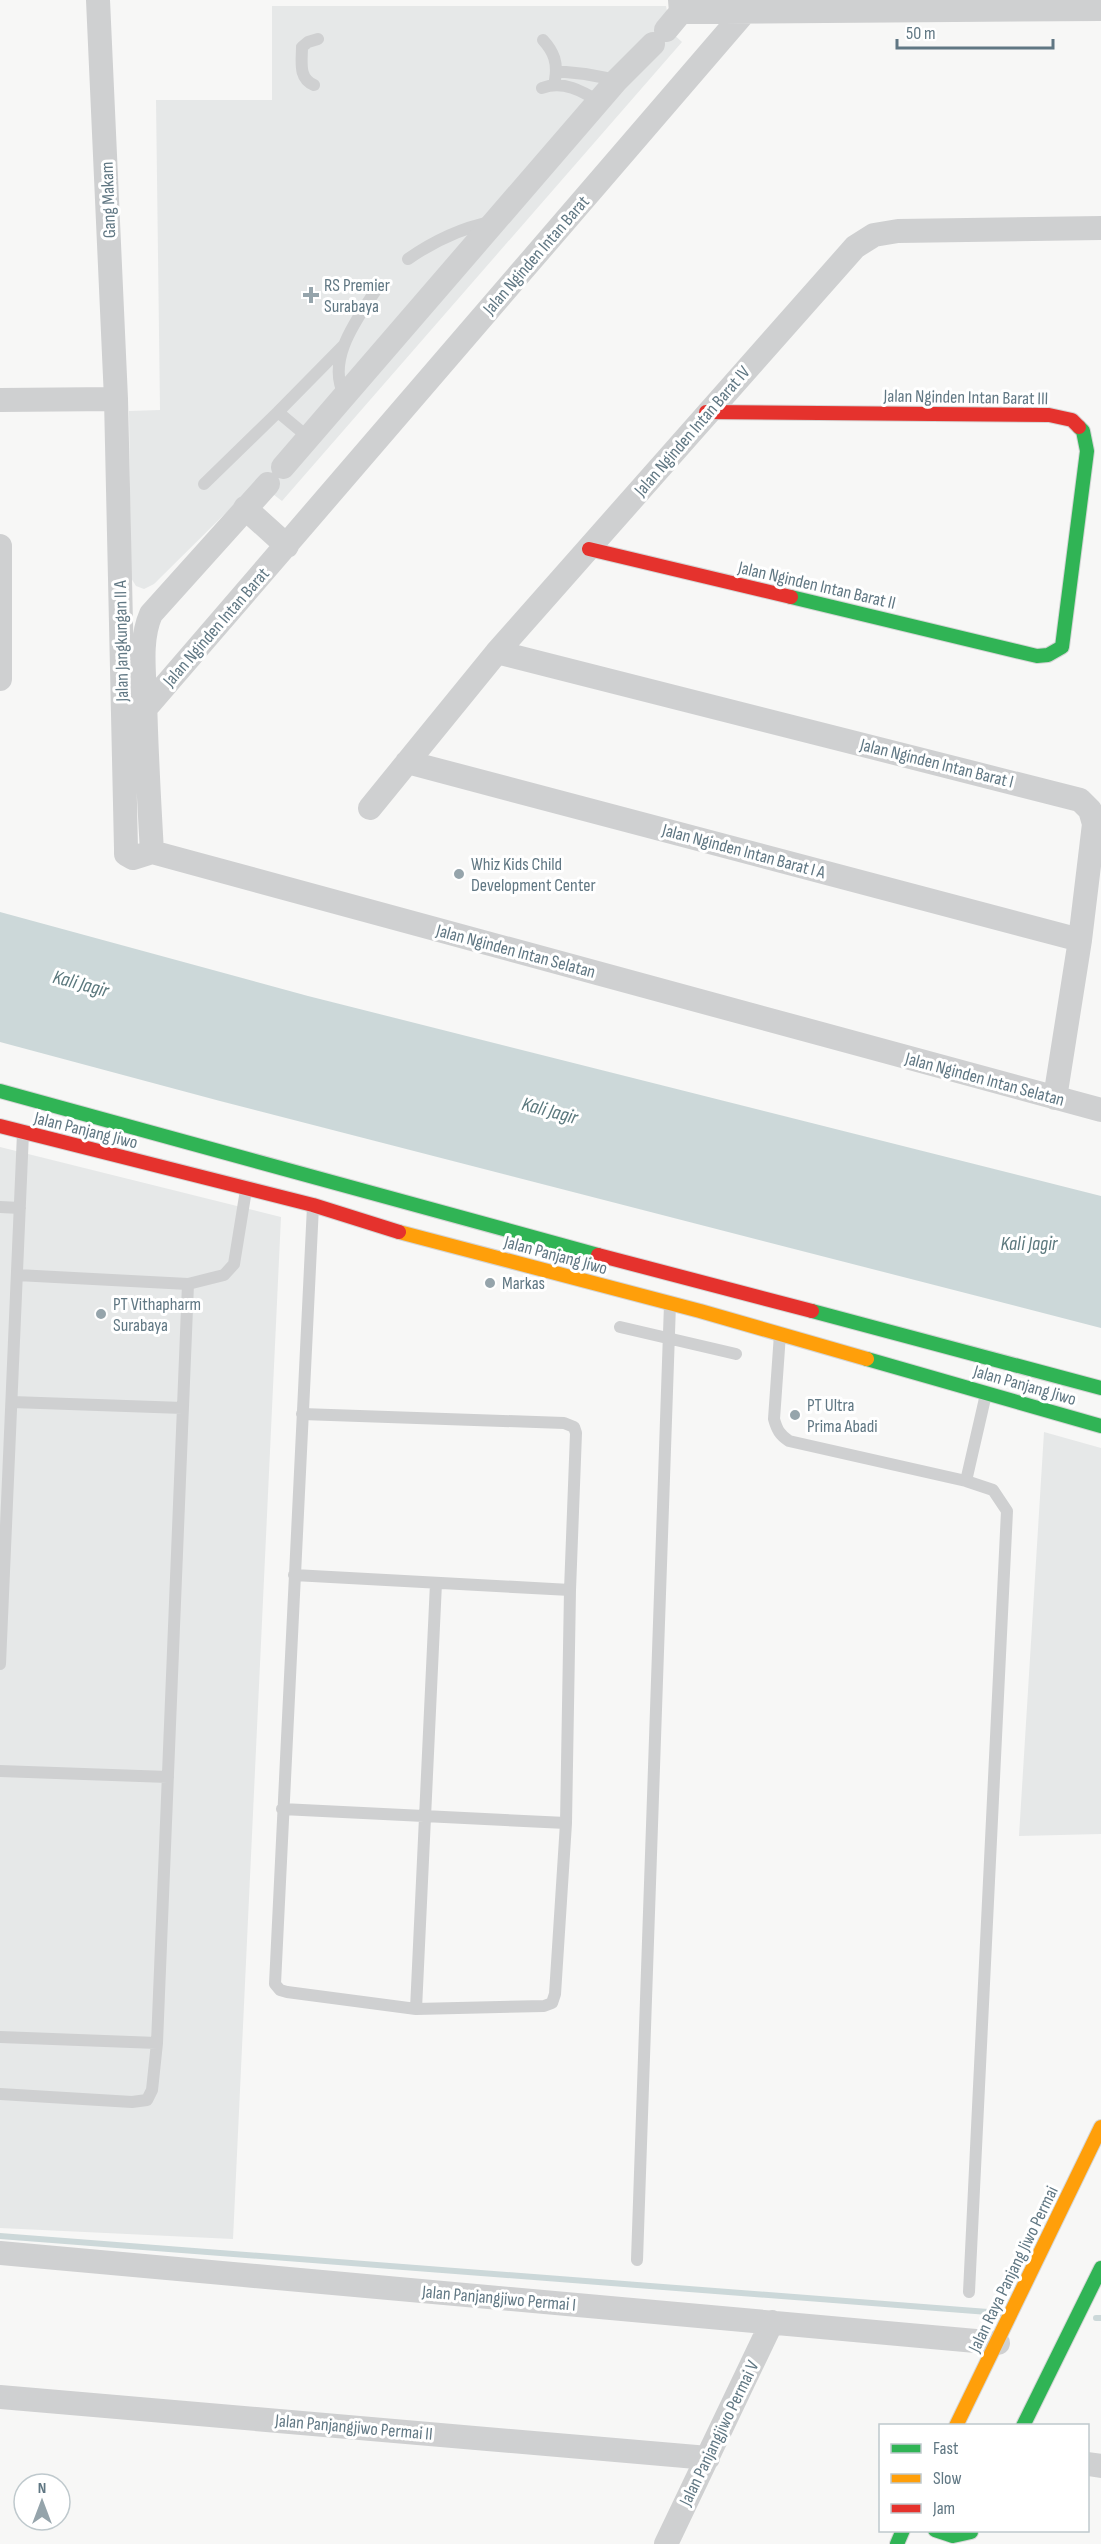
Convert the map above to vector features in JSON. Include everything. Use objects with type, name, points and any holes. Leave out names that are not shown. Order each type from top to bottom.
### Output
[{"type":"main road","name":"Jalan Nginden Intan Barat III","points":[[706,412],[985,413],[1049,415],[1072,420],[1083,431],[1087,451],[1063,644],[1057,652],[1037,656]]},
{"type":"main road","name":"Jalan Nginden Intan Barat II","points":[[589,549],[1037,656]]},
{"type":"main road","name":"Jalan Panjang Jiwo","points":[[0,1091],[670,1303],[1101,1426]]},
{"type":"main road","name":"Jalan Panjang Jiwo","points":[[0,1126],[313,1204],[379,1211],[1101,1388]]},
{"type":"main road","name":"Jalan Raya Panjang Jiwo Permai","points":[[957,2424],[1101,2127]]},
{"type":"main road","points":[[1024,2424],[1101,2268]]},
{"type":"main road","points":[[941,2532],[953,2536],[969,2536]]},
{"type":"street","name":"Gang Makam","points":[[98,0],[116,399]]},
{"type":"street","points":[[152,852],[144,644],[146,625],[151,614],[276,476],[670,21],[744,13],[1101,9]]},
{"type":"street","name":"Jalan Nginden Intan Barat","points":[[145,709],[744,13]]},
{"type":"street","name":"Jalan Nginden Intan Barat IV","points":[[370,808],[497,652],[706,412],[855,247],[874,235],[898,231],[1101,228]]},
{"type":"street","points":[[0,400],[116,399]]},
{"type":"street","name":"Jalan Jangkungan II A","points":[[116,399],[126,854],[133,858],[152,852]]},
{"type":"street","points":[[245,508],[287,546]]},
{"type":"street","points":[[0,546],[0,679]]},
{"type":"street","name":"Jalan Nginden Intan Barat I","points":[[497,652],[1080,800],[1090,810],[1094,824],[1080,940],[1055,1098]]},
{"type":"street","name":"Jalan Nginden Intan Barat I A","points":[[407,762],[1080,940]]},
{"type":"street","name":"Jalan Nginden Intan Selatan","points":[[152,852],[1101,1110]]},
{"type":"street","name":"Jalan Panjangjiwo Permai I","points":[[0,2253],[998,2343]]},
{"type":"street","name":"Jalan Panjangjiwo Permai V","points":[[666,2544],[772,2322]]},
{"type":"street","name":"Jalan Panjangjiwo Permai II","points":[[0,2397],[708,2458]]},
{"type":"lane","points":[[314,84],[306,81],[302,76],[302,47],[318,39]]},
{"type":"lane","points":[[543,40],[552,49],[551,81]]},
{"type":"lane","points":[[551,81],[585,74],[617,80]]},
{"type":"lane","points":[[551,81],[582,91],[600,102]]},
{"type":"lane","points":[[408,259],[429,245],[469,227],[497,221]]},
{"type":"lane","points":[[204,484],[344,345],[376,290]]},
{"type":"lane","points":[[344,345],[338,379],[345,396]]},
{"type":"lane","points":[[278,412],[309,438]]},
{"type":"lane","points":[[0,1664],[23,1133]]},
{"type":"lane","points":[[17,1275],[188,1284],[224,1275],[234,1264],[247,1189]]},
{"type":"lane","points":[[302,1414],[571,1424],[576,1433],[570,1590],[566,1823],[555,1994],[552,2003],[544,2006],[416,2009],[287,1992],[276,1987],[282,1809],[302,1414],[313,1204]]},
{"type":"lane","points":[[0,1207],[20,1208]]},
{"type":"lane","points":[[0,2094],[132,2102],[147,2100],[152,2090],[157,2043],[188,1284]]},
{"type":"lane","points":[[637,2260],[670,1303]]},
{"type":"lane","points":[[620,1327],[735,1354]]},
{"type":"lane","points":[[780,1334],[774,1419],[776,1429],[782,1436],[789,1441],[966,1481],[993,1490],[1007,1511],[969,2292]]},
{"type":"lane","points":[[966,1481],[986,1393]]},
{"type":"lane","points":[[12,1402],[183,1408]]},
{"type":"lane","points":[[294,1575],[570,1590]]},
{"type":"lane","points":[[416,2009],[436,1583]]},
{"type":"lane","points":[[0,1771],[168,1777]]},
{"type":"lane","points":[[282,1809],[566,1823]]},
{"type":"lane","points":[[0,2037],[157,2043]]},
{"type":"shaded area","name":"RS Premier Surabaya","points":[[272,6],[666,6],[667,11],[659,21],[682,42],[282,501],[257,482],[154,584],[144,589],[136,586],[131,578],[129,411],[160,410],[156,100],[272,100]]},
{"type":"shaded area","points":[[0,1147],[281,1217],[233,2239],[0,2228]]},
{"type":"shaded area","points":[[1044,1432],[1101,1448],[1101,1834],[1019,1836]]},
{"type":"water","name":"Kali Jagir","points":[[0,912],[308,996],[1101,1196],[1101,1328],[0,1042]]},
{"type":"waterway","points":[[0,2236],[1001,2313]]},
{"type":"waterway","points":[[1096,2318],[1101,2318]]},
{"type":"traffic: fast","points":[[791,597],[1037,656],[1048,655],[1062,647],[1087,451],[1083,431],[1079,427]]},
{"type":"traffic: fast","points":[[0,1091],[598,1255]]},
{"type":"traffic: fast","points":[[812,1311],[1101,1388]]},
{"type":"traffic: fast","points":[[867,1359],[1101,1426]]},
{"type":"traffic: fast","points":[[1024,2424],[1101,2268]]},
{"type":"traffic: fast","points":[[897,2544],[902,2532]]},
{"type":"traffic: fast","points":[[941,2532],[953,2536],[971,2532]]},
{"type":"traffic: slow","points":[[399,1232],[700,1311],[867,1359]]},
{"type":"traffic: slow","points":[[957,2424],[1101,2127]]},
{"type":"traffic: jam","points":[[706,412],[1049,415],[1072,420],[1079,427]]},
{"type":"traffic: jam","points":[[589,549],[791,597]]},
{"type":"traffic: jam","points":[[0,1126],[313,1205],[399,1232]]},
{"type":"traffic: jam","points":[[598,1255],[812,1311]]},
{"type":"place","name":"RS Premier Surabaya","points":[[311,295]]},
{"type":"place","name":"Whiz Kids Child Development Center","points":[[459,874]]},
{"type":"place","name":"Markas","points":[[490,1283]]},
{"type":"place","name":"PT Vithapharm Surabaya","points":[[101,1314]]},
{"type":"place","name":"PT Ultra Prima Abadi","points":[[795,1415]]}]
